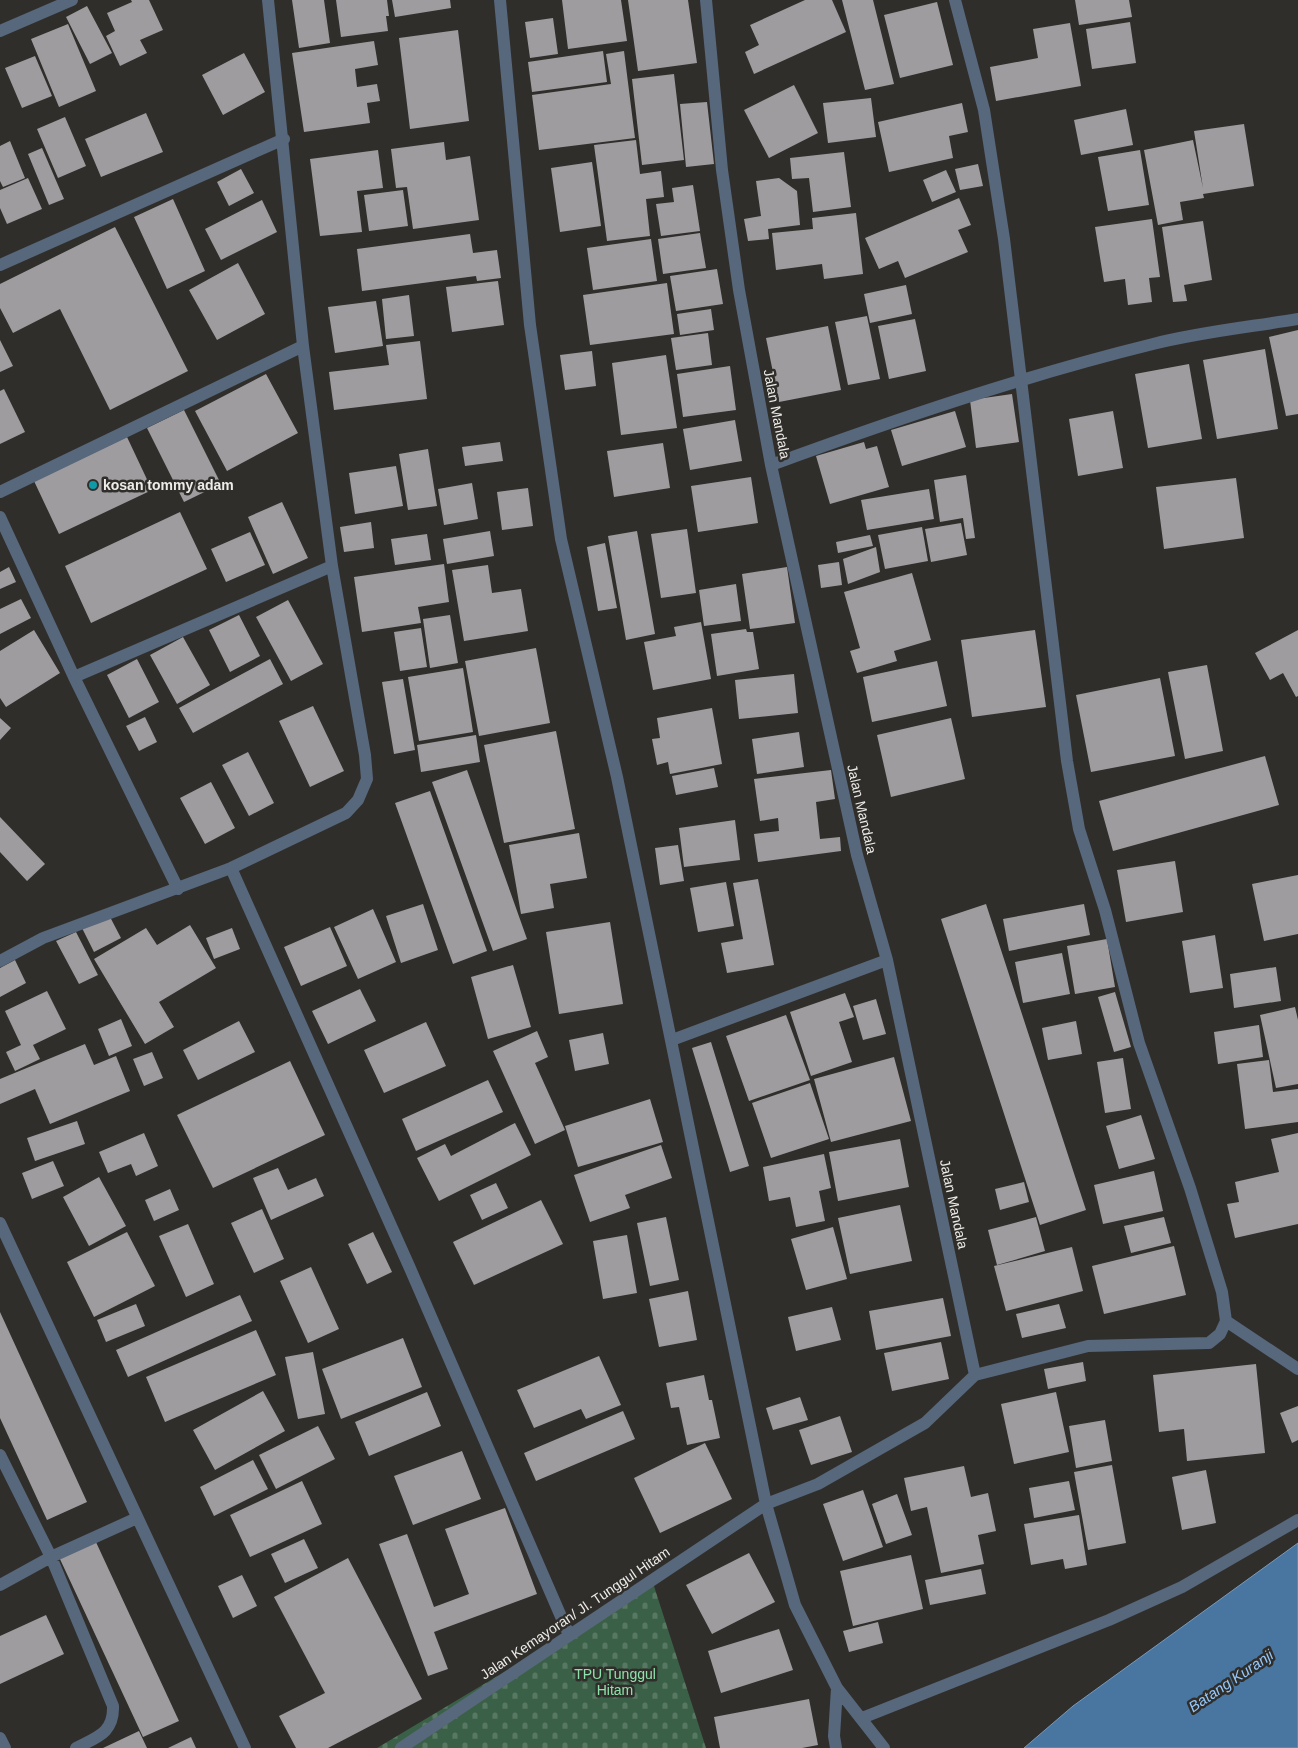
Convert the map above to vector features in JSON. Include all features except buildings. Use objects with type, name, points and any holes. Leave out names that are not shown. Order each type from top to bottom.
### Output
[{"type":"street","points":[[0,31],[72,0]]},
{"type":"street","points":[[0,961],[43,938],[231,868],[346,813],[358,800],[367,779],[358,711],[332,566],[303,346],[284,139],[268,0]]},
{"type":"street","points":[[500,0],[530,325],[562,539],[617,777],[766,1504],[795,1605],[837,1688],[884,1748]]},
{"type":"street","name":"Jalan Mandala","points":[[706,0],[722,170],[739,290],[771,465],[857,855],[887,960],[975,1375]]},
{"type":"street","points":[[766,1504],[818,1484],[925,1423],[975,1375],[1088,1346],[1209,1343],[1220,1334],[1226,1321],[1222,1292],[1190,1188],[1139,1044],[1105,910],[1079,829],[1062,722],[1004,239],[984,110],[955,0]]},
{"type":"street","points":[[0,265],[284,139]]},
{"type":"street","points":[[771,465],[889,422],[1022,379],[1155,343],[1298,319]]},
{"type":"street","points":[[0,492],[303,346]]},
{"type":"street","points":[[0,517],[74,677],[178,888]]},
{"type":"street","points":[[74,677],[332,566]]},
{"type":"street","points":[[231,868],[405,1257],[569,1635]]},
{"type":"street","points":[[672,1040],[887,960]]},
{"type":"street","points":[[0,1223],[245,1748]]},
{"type":"street","points":[[1226,1321],[1298,1368]]},
{"type":"street","points":[[0,1455],[51,1557],[113,1706],[114,1719],[106,1732],[76,1748]]},
{"type":"street","name":"Jalan Kemayoran/ Jl. Tunggul Hitam","points":[[401,1748],[766,1504]]},
{"type":"street","points":[[0,1585],[51,1557],[138,1518]]},
{"type":"street","points":[[862,1718],[1109,1620],[1182,1586],[1298,1520]]},
{"type":"street","points":[[836,1748],[834,1736],[837,1688]]},
{"type":"street","points":[[0,1738],[5,1748]]},
{"type":"green space","name":"TPU Tunggul Hitam","points":[[653,1583],[706,1748],[377,1748]]},
{"type":"water","name":"Batang Kuranji","points":[[1298,1543],[1298,1748],[1024,1748],[1073,1706]]},
{"type":"place","name":"kosan tommy adam","points":[[93,485]]}]
